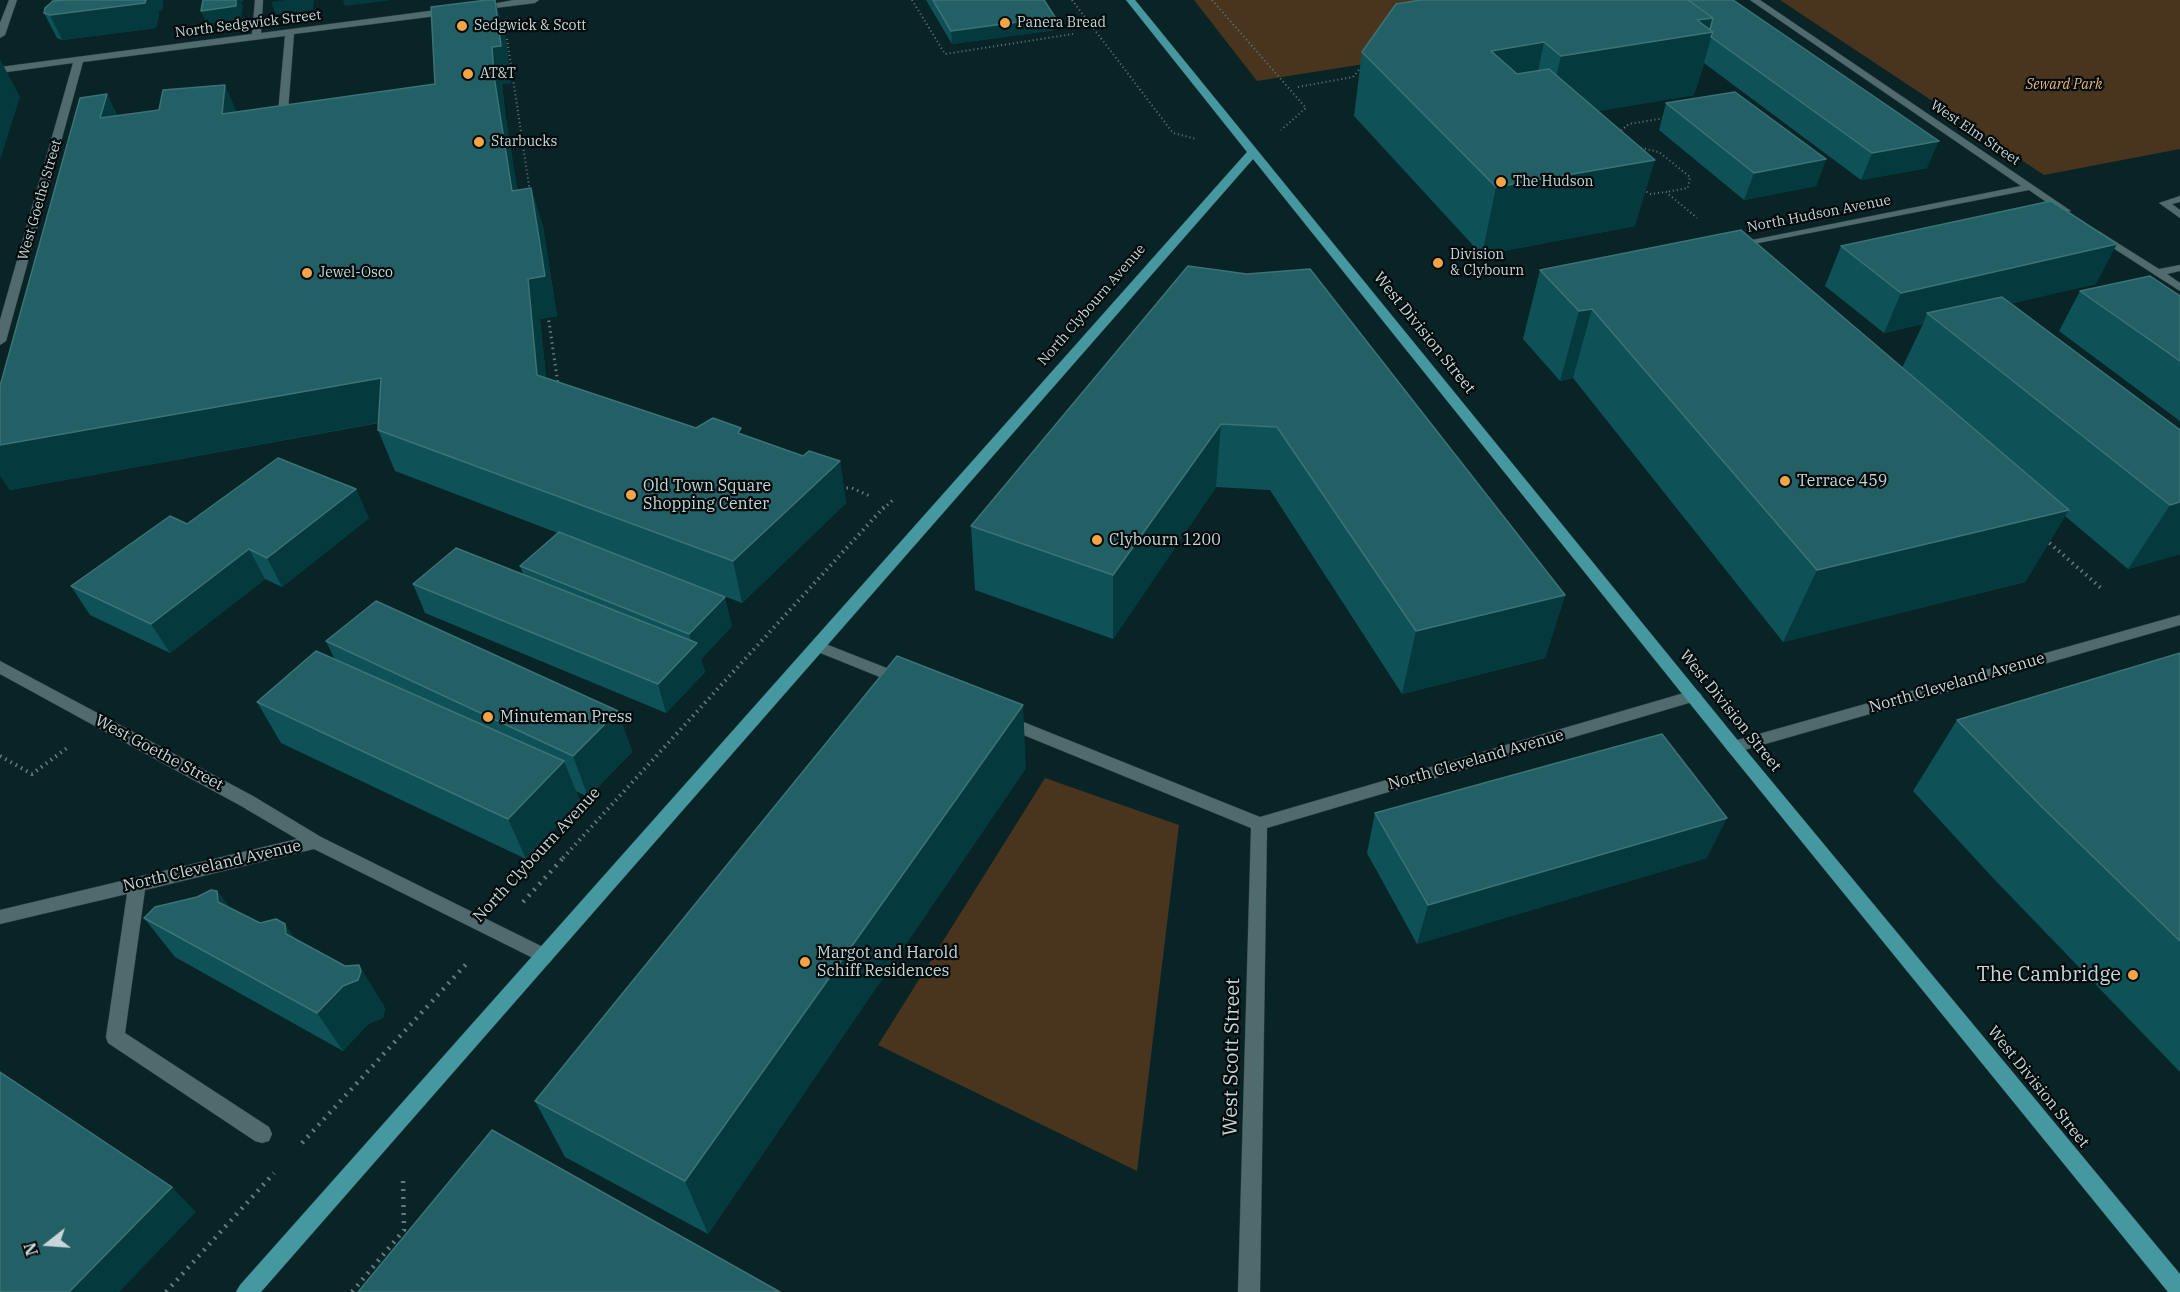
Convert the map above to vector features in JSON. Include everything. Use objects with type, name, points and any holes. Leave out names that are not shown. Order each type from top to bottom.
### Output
[{"type":"main road","name":"West Division Street","points":[[1130,0],[1734,747],[2180,1290]]},
{"type":"main road","name":"North Clybourn Avenue","points":[[247,1292],[1252,153]]},
{"type":"street","points":[[0,35],[13,0]]},
{"type":"street","points":[[256,36],[259,0]]},
{"type":"street","name":"North Sedgwick Street","points":[[0,70],[463,9],[488,3],[535,0]]},
{"type":"street","name":"West Elm Street","points":[[1754,0],[2071,215]]},
{"type":"street","points":[[282,133],[290,32]]},
{"type":"street","name":"West Goethe Street","points":[[0,341],[79,59]]},
{"type":"street","name":"North Hudson Avenue","points":[[1730,248],[2030,187]]},
{"type":"street","points":[[2180,199],[2164,203],[2180,215]]},
{"type":"street","points":[[2090,228],[2180,288]]},
{"type":"street","points":[[2158,273],[2180,268]]},
{"type":"street","name":"North Cleveland Avenue","points":[[1734,747],[2180,620]]},
{"type":"street","points":[[818,646],[913,684]]},
{"type":"street","name":"West Goethe Street","points":[[0,667],[248,801],[315,842]]},
{"type":"street","name":"North Cleveland Avenue","points":[[1259,824],[1694,696]]},
{"type":"street","points":[[988,714],[1259,824]]},
{"type":"street","name":"West Scott Street","points":[[1250,1292],[1259,824]]},
{"type":"street","name":"North Cleveland Avenue","points":[[0,917],[315,842],[545,956]]},
{"type":"street","points":[[137,884],[115,1037],[262,1134]]},
{"type":"path","points":[[912,0],[945,54],[1073,34]]},
{"type":"path","points":[[1072,0],[1173,133],[1252,153],[1306,108],[1212,0]]},
{"type":"path","points":[[506,36],[531,199]]},
{"type":"path","points":[[1298,87],[1353,77],[1366,60]]},
{"type":"path","points":[[1615,135],[1629,124],[1672,117]]},
{"type":"path","points":[[1629,145],[1659,152],[1690,177],[1688,188],[1651,195],[1641,189]]},
{"type":"path","points":[[1666,192],[1697,218]]},
{"type":"path","points":[[546,303],[558,385]]},
{"type":"path","name":"North Clybourn Avenue","points":[[294,1151],[891,500],[960,482]]},
{"type":"path","points":[[831,489],[852,488],[872,497]]},
{"type":"path","points":[[2041,535],[2101,588]]},
{"type":"path","points":[[0,756],[32,774],[101,722]]},
{"type":"path","points":[[352,1292],[404,1230],[403,1116]]},
{"type":"path","points":[[166,1292],[278,1169]]},
{"type":"green space","points":[[1194,0],[1579,0],[1610,25],[1257,81]]},
{"type":"green space","name":"Seward Park","points":[[1780,0],[2180,0],[2180,149],[2044,175]]},
{"type":"green space","points":[[1045,778],[1179,825],[1137,1171],[878,1045]]},
{"type":"building","points":[[146,0],[145,3],[50,15],[44,13],[45,8],[53,1]]},
{"type":"building","points":[[203,0],[236,0],[236,6],[201,11]]},
{"type":"building","name":"Jewel-Osco","points":[[495,0],[501,46],[492,47],[494,76],[512,191],[531,188],[545,276],[528,279],[537,375],[696,428],[713,418],[741,428],[738,433],[803,456],[809,451],[840,461],[733,561],[378,430],[381,378],[0,445],[0,386],[80,98],[107,94],[100,118],[159,110],[163,90],[225,85],[222,114],[435,84],[431,7]]},
{"type":"building","points":[[933,0],[1044,0],[1055,17],[951,31]]},
{"type":"building","points":[[1421,0],[1688,0],[1713,18],[1697,20],[1713,32],[1561,56],[1544,42],[1491,51],[1517,74],[1549,69],[1655,160],[1496,187],[1362,52],[1396,4]]},
{"type":"building","points":[[1688,0],[1733,0],[1939,141],[1872,153],[1711,37],[1713,18]]},
{"type":"building","points":[[1735,92],[1826,159],[1754,173],[1666,103]]},
{"type":"building","points":[[2051,201],[2117,244],[1901,293],[1841,246]]},
{"type":"building","points":[[1741,230],[2069,510],[1817,570],[1592,309],[1579,311],[1540,270]]},
{"type":"building","points":[[1188,266],[1247,274],[1310,269],[1565,595],[1416,631],[1277,427],[1221,424],[1113,575],[971,526]]},
{"type":"building","points":[[2150,276],[2180,296],[2180,361],[2080,291]]},
{"type":"building","points":[[2002,297],[2180,430],[2180,502],[2170,505],[1927,313]]},
{"type":"building","points":[[278,458],[356,489],[267,558],[249,549],[151,624],[71,586],[170,516],[187,524]]},
{"type":"building","points":[[559,532],[725,597],[689,634],[520,566]]},
{"type":"building","points":[[456,548],[697,643],[658,684],[413,584]]},
{"type":"building","points":[[376,601],[618,711],[573,756],[326,641]]},
{"type":"building","points":[[316,651],[564,761],[508,819],[257,702]]},
{"type":"building","points":[[2180,653],[2180,941],[2043,808],[1957,720]]},
{"type":"building","points":[[897,656],[1023,705],[685,1181],[535,1101]]},
{"type":"building","points":[[1662,734],[1727,818],[1428,905],[1375,813]]},
{"type":"building","points":[[211,890],[217,891],[218,902],[260,923],[276,919],[285,924],[286,934],[345,966],[359,965],[361,971],[358,980],[343,986],[317,1013],[144,918],[155,907],[197,897]]},
{"type":"building","points":[[0,1072],[172,1187],[69,1292],[0,1292]]},
{"type":"building","points":[[492,1130],[780,1292],[358,1292]]},
{"type":"place","name":"Panera Bread","points":[[1005,23]]},
{"type":"place","name":"Sedgwick & Scott","points":[[462,26]]},
{"type":"place","name":"AT&T","points":[[468,74]]},
{"type":"place","name":"Starbucks","points":[[479,142]]},
{"type":"place","name":"The Hudson","points":[[1501,182]]},
{"type":"place","name":"Division & Clybourn","points":[[1438,263]]},
{"type":"place","name":"Jewel-Osco","points":[[307,273]]},
{"type":"place","name":"Terrace 459","points":[[1785,481]]},
{"type":"place","name":"Old Town Square Shopping Center","points":[[631,495]]},
{"type":"place","name":"Clybourn 1200","points":[[1097,540]]},
{"type":"place","name":"Minuteman Press","points":[[488,717]]},
{"type":"place","name":"Margot and Harold Schiff Residences","points":[[805,962]]},
{"type":"place","name":"The Cambridge","points":[[2133,975]]}]
